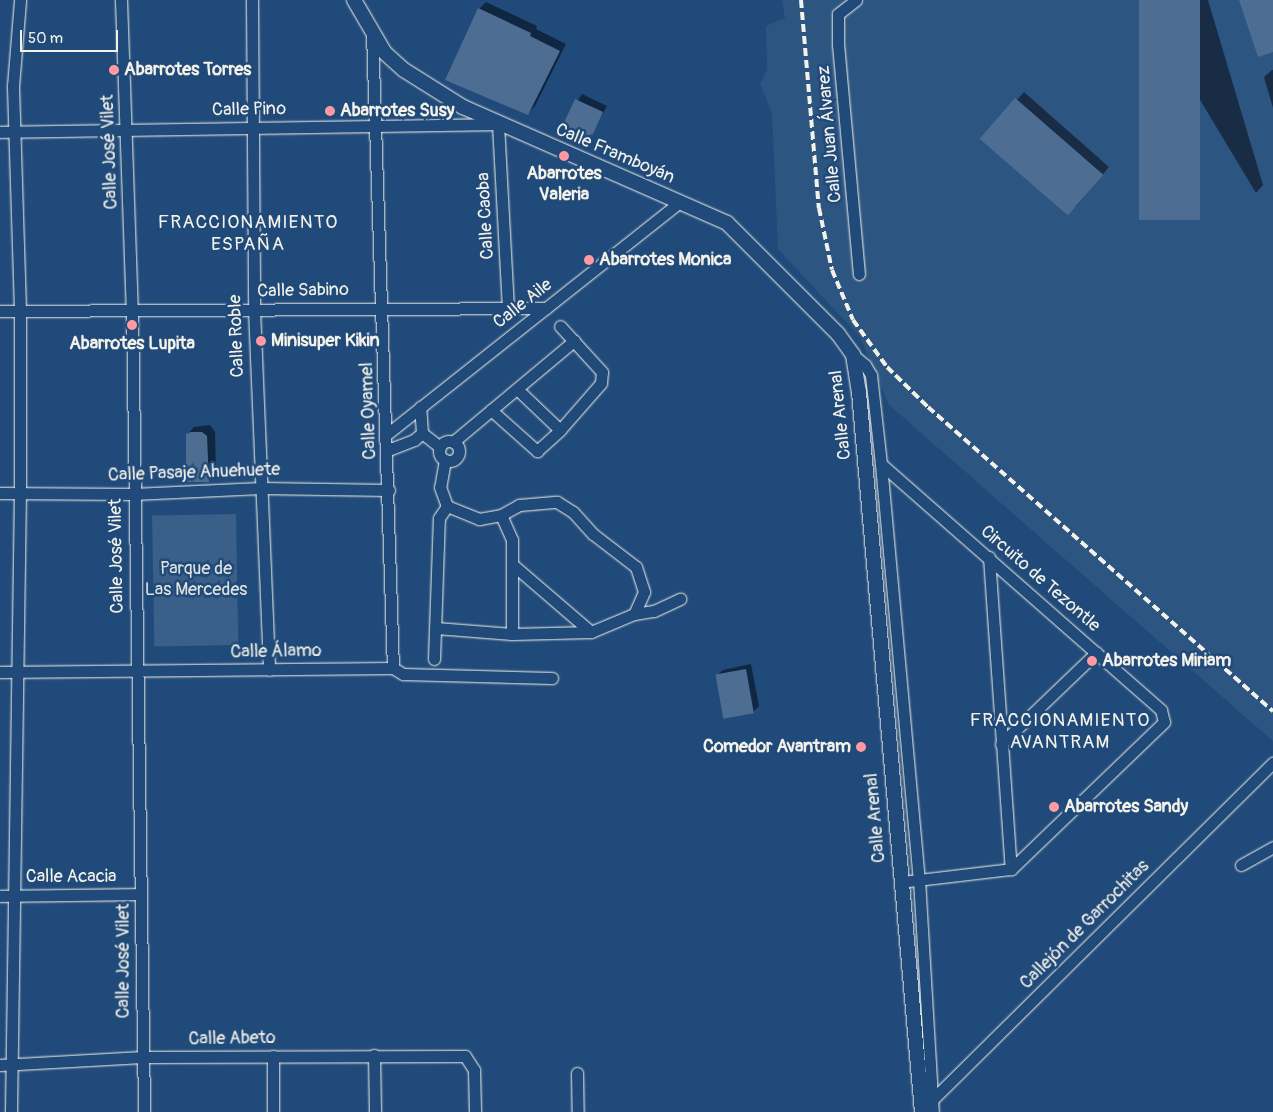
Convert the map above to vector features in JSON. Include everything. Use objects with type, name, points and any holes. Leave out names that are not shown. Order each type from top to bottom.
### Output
[{"type":"street","points":[[11,1112],[5,1065],[16,895],[20,310],[13,132],[20,0]]},
{"type":"street","name":"Calle José Vilet","points":[[121,0],[128,130],[132,309],[133,494],[144,1112]]},
{"type":"street","name":"Calle Roble","points":[[252,0],[251,128],[254,309],[269,670]]},
{"type":"street","name":"Calle Framboyán","points":[[354,0],[386,53],[404,70],[463,107],[498,124],[710,213],[744,238],[838,334],[853,355]]},
{"type":"street","name":"Calle Juan Álvarez","points":[[856,0],[838,14],[838,44],[859,274]]},
{"type":"street","name":"Calle Oyamel","points":[[372,32],[374,125],[388,434],[393,668]]},
{"type":"street","name":"Calle Pino","points":[[0,132],[498,124]]},
{"type":"street","name":"Calle Caoba","points":[[498,124],[508,306]]},
{"type":"street","name":"Calle Aile","points":[[388,434],[680,202]]},
{"type":"street","name":"Calle Sabino","points":[[0,311],[383,306],[508,306],[546,308]]},
{"type":"street","points":[[491,410],[532,449],[541,449],[560,430],[604,378],[602,372],[560,326]]},
{"type":"street","points":[[440,447],[447,442],[452,442],[574,341]]},
{"type":"street","name":"Calle Arenal","points":[[853,355],[865,365],[871,375],[881,464],[919,879],[927,1109]]},
{"type":"street","name":"Calle Arenal","points":[[853,355],[859,392],[901,882],[927,1109]]},
{"type":"street","points":[[517,389],[560,430]]},
{"type":"street","points":[[420,408],[422,433],[440,447],[441,457],[445,460]]},
{"type":"street","points":[[388,450],[414,440],[422,433]]},
{"type":"street","points":[[445,460],[454,459],[458,455],[458,450],[452,442]]},
{"type":"street","points":[[445,460],[440,487],[447,506],[479,519],[501,515],[519,505],[557,502],[573,512],[593,534],[636,568],[644,592],[634,614]]},
{"type":"street","name":"Circuito de Tezontle","points":[[881,464],[1161,710],[1164,722],[1011,869]]},
{"type":"street","name":"Calle Pasaje Ahuehuete","points":[[0,493],[133,494],[261,488],[389,490]]},
{"type":"street","points":[[434,659],[439,518],[447,506]]},
{"type":"street","points":[[501,515],[512,540],[512,634]]},
{"type":"street","points":[[919,879],[1011,869],[1000,744],[989,558]]},
{"type":"street","points":[[513,565],[591,632]]},
{"type":"street","points":[[436,628],[512,634],[591,632],[634,614],[654,611],[680,599]]},
{"type":"street","points":[[1000,744],[1096,653]]},
{"type":"street","name":"Calle Álamo","points":[[0,672],[136,673],[393,668],[402,674],[552,678]]},
{"type":"street","name":"Callejón de Garrochitas","points":[[927,1109],[1273,763]]},
{"type":"street","points":[[1241,865],[1273,847]]},
{"type":"street","name":"Calle Arenal","points":[[901,882],[919,879]]},
{"type":"street","name":"Calle Acacia","points":[[0,896],[141,894]]},
{"type":"street","points":[[374,1055],[375,1112]]},
{"type":"street","name":"Calle Abeto","points":[[5,1065],[142,1058],[374,1055],[465,1056],[474,1070],[475,1112]]},
{"type":"street","points":[[273,1056],[273,1112]]},
{"type":"street","points":[[577,1073],[578,1112]]},
{"type":"shaded area","points":[[782,0],[1273,0],[1273,741],[889,405],[860,337],[778,249],[772,113],[760,84],[767,69],[766,26],[785,18]]},
{"type":"green space","name":"Parque de Las Mercedes","points":[[236,514],[238,645],[154,646],[152,515]]},
{"type":"building","points":[[1139,0],[1200,0],[1200,220],[1139,220]]},
{"type":"building","points":[[1239,0],[1273,0],[1273,52],[1258,57]]},
{"type":"building","points":[[478,8],[531,33],[530,36],[560,51],[528,115],[445,80]]},
{"type":"building","points":[[1015,98],[1103,175],[1068,216],[980,139]]},
{"type":"building","points":[[575,99],[603,112],[591,138],[563,125]]},
{"type":"building","points":[[202,432],[207,436],[209,482],[186,482],[186,434]]},
{"type":"building","points":[[746,669],[754,713],[723,719],[715,674]]},
{"type":"railway","points":[[801,0],[819,208],[832,270],[853,320],[887,367],[928,407],[1273,711]]},
{"type":"place","name":"Abarrotes Torres","points":[[114,70]]},
{"type":"place","name":"Abarrotes Susy","points":[[330,111]]},
{"type":"place","name":"Abarrotes Valeria","points":[[564,156]]},
{"type":"place","name":"Abarrotes Monica","points":[[589,260]]},
{"type":"place","name":"Abarrotes Lupita","points":[[132,325]]},
{"type":"place","name":"Minisuper Kikin","points":[[261,341]]},
{"type":"place","name":"Abarrotes Miriam","points":[[1092,661]]},
{"type":"place","name":"Comedor Avantram","points":[[861,747]]},
{"type":"place","name":"Abarrotes Sandy","points":[[1054,807]]},
{"type":"district","name":"FRACCIONAMIENTO ESPAÑA","points":[[248,234]]},
{"type":"district","name":"FRACCIONAMIENTO AVANTRAM","points":[[1060,732]]}]
